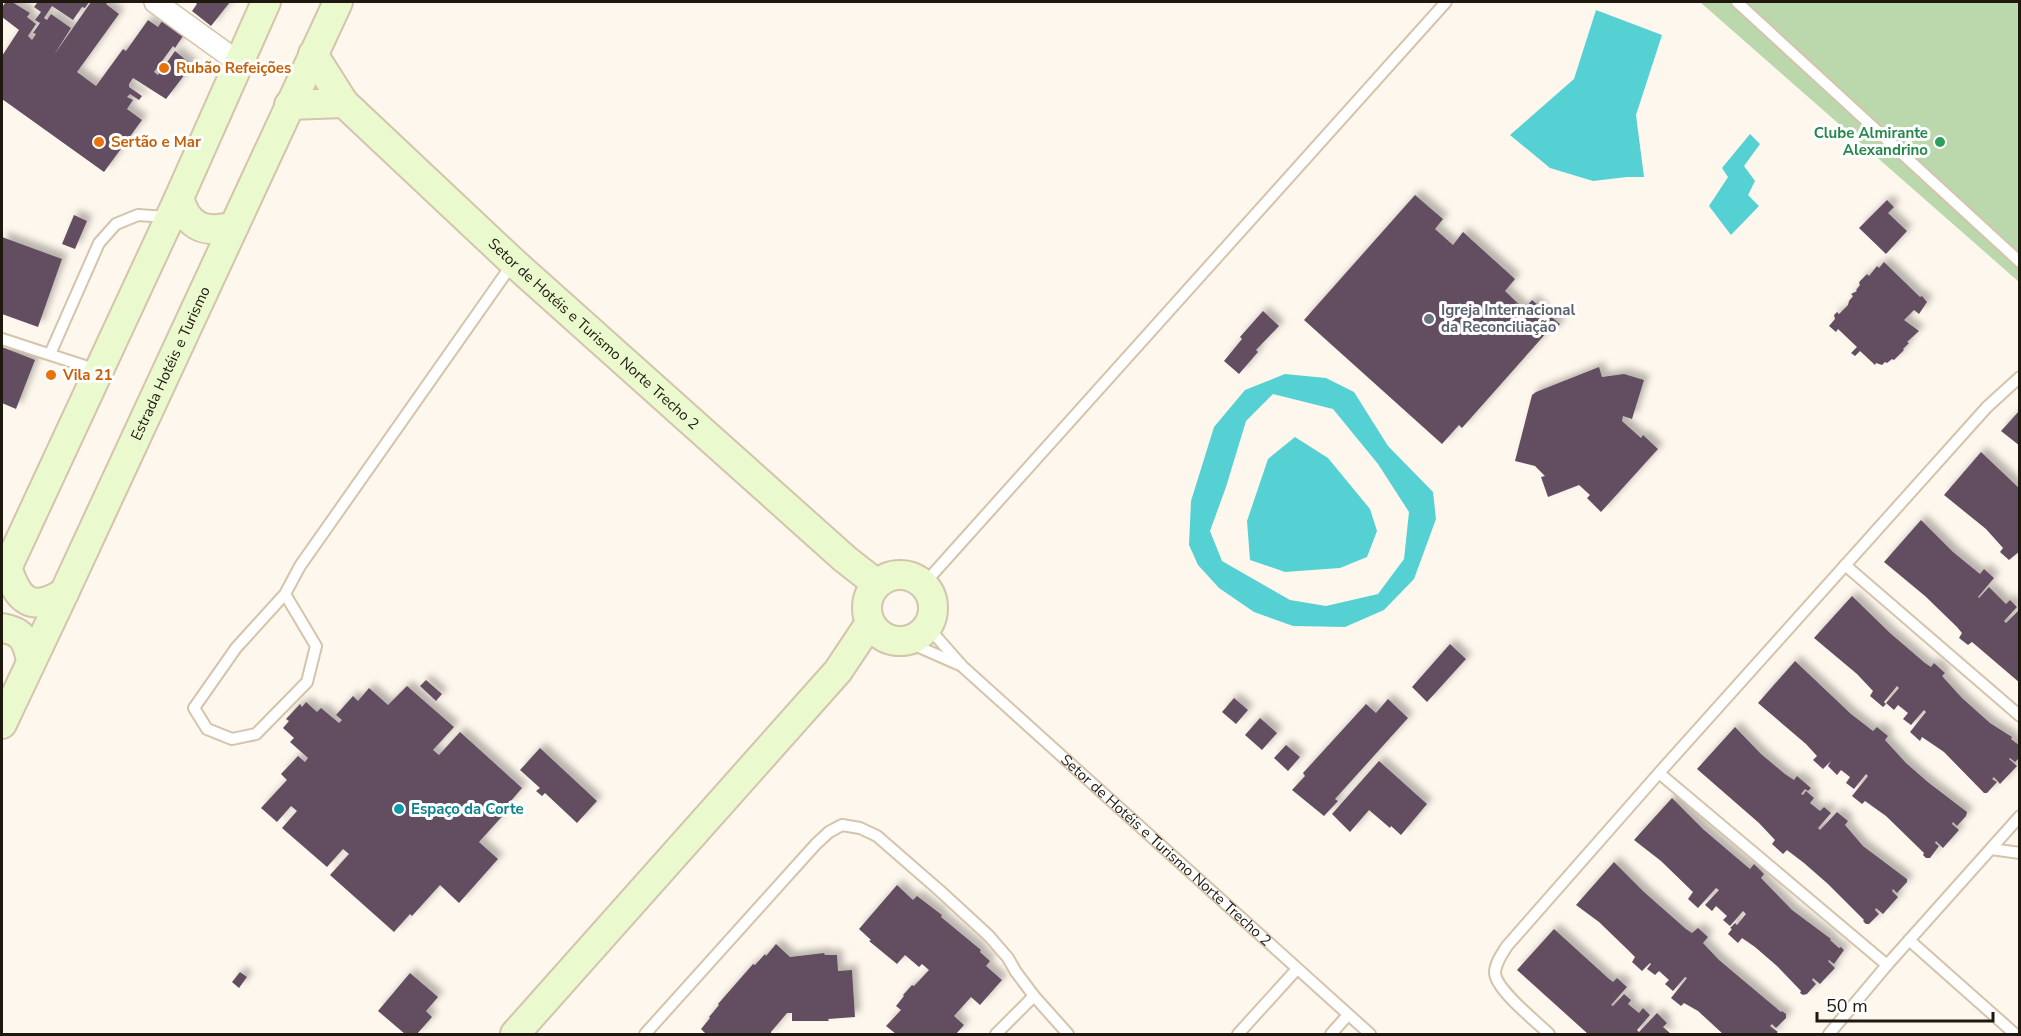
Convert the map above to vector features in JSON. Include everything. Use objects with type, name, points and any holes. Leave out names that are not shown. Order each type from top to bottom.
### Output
[{"type":"main road","points":[[64,593],[43,603],[31,602],[17,593],[4,573],[175,208],[266,2]]},
{"type":"main road","name":"Estrada Hotéis e Turismo","points":[[2,724],[338,2]]},
{"type":"main road","name":"Setor de Hotéis e Turismo Norte Trecho 2","points":[[313,54],[344,103],[513,262],[845,559],[889,619]]},
{"type":"main road","points":[[289,105],[344,103]]},
{"type":"main road","points":[[175,208],[196,225],[213,230],[234,226]]},
{"type":"main road","points":[[515,1035],[838,671],[889,619],[932,615],[929,594],[923,585],[913,578],[900,575],[888,577],[889,619]]},
{"type":"main road","points":[[2,628],[11,629],[23,637],[28,646],[31,661]]},
{"type":"street","points":[[155,2],[238,62]]},
{"type":"lane","points":[[923,585],[1446,2]]},
{"type":"lane","points":[[1737,2],[2019,262]]},
{"type":"lane","points":[[50,354],[99,243],[116,224],[138,215],[175,208]]},
{"type":"lane","points":[[285,594],[316,646],[307,682],[256,734],[232,739],[207,729],[194,708],[236,648],[285,594],[300,566],[513,262]]},
{"type":"lane","points":[[2,339],[98,370]]},
{"type":"lane","points":[[1549,1035],[1499,983],[1495,972],[1498,960],[1507,946],[1987,407],[2019,377]]},
{"type":"lane","points":[[1845,565],[2019,716]]},
{"type":"lane","name":"Setor de Hotéis e Turismo Norte Trecho 2","points":[[889,619],[963,667],[1370,1035]]},
{"type":"lane","name":"Setor de Hotéis e Turismo Norte Trecho 2","points":[[889,619],[963,667]]},
{"type":"lane","points":[[1659,773],[1887,965]]},
{"type":"lane","points":[[1828,1035],[2019,816]]},
{"type":"lane","points":[[645,1035],[816,844],[829,832],[842,825],[860,828],[877,836],[939,890],[998,945],[1034,996],[1068,1035]]},
{"type":"lane","points":[[1990,849],[2019,853]]},
{"type":"lane","points":[[1909,940],[2016,1035]]},
{"type":"lane","points":[[1238,1035],[1297,969]]},
{"type":"lane","points":[[996,1035],[1034,996]]},
{"type":"lane","points":[[1331,1035],[1348,1015]]},
{"type":"green space","name":"Clube Almirante Alexandrino","points":[[1700,2],[2019,2],[2019,282]]},
{"type":"water","points":[[1596,10],[1662,35],[1636,115],[1644,177],[1593,181],[1550,168],[1510,135],[1574,79]]},
{"type":"water","points":[[1750,134],[1760,144],[1744,166],[1755,181],[1748,195],[1759,206],[1731,235],[1709,206],[1728,177],[1722,168]]},
{"type":"water","points":[[1285,374],[1326,378],[1354,392],[1388,446],[1433,492],[1436,519],[1414,579],[1384,610],[1345,627],[1293,626],[1254,612],[1219,588],[1198,565],[1189,545],[1191,501],[1214,427],[1245,390]],"holes":[[[1273,394],[1333,409],[1378,464],[1409,512],[1404,559],[1378,594],[1326,606],[1290,600],[1222,561],[1210,531],[1246,421]]]},
{"type":"water","points":[[1295,437],[1328,458],[1370,509],[1377,531],[1367,557],[1340,568],[1285,572],[1250,560],[1247,521],[1268,459]]},
{"type":"building","points":[[6,2],[12,2],[30,13],[27,17],[36,24],[28,36],[32,40],[36,34],[33,33],[40,23],[35,20],[41,12],[34,7],[37,3],[35,2],[89,2],[85,8],[82,7],[73,20],[52,6],[44,18],[47,20],[51,14],[71,28],[54,55],[91,2],[108,2],[106,4],[119,14],[77,72],[96,86],[123,49],[126,51],[148,20],[158,27],[162,21],[183,36],[154,72],[158,75],[175,51],[192,65],[166,99],[133,78],[129,87],[142,96],[139,100],[130,94],[127,97],[133,100],[127,109],[142,120],[104,172],[2,99],[2,56],[19,30],[2,17],[2,7]]},
{"type":"building","points":[[195,2],[230,2],[211,26],[192,11],[197,4]]},
{"type":"building","name":"Igreja Internacional da Reconciliação","points":[[1415,195],[1443,219],[1435,229],[1453,245],[1463,232],[1515,279],[1505,291],[1524,309],[1532,300],[1544,310],[1540,314],[1545,318],[1548,314],[1560,324],[1551,334],[1548,331],[1462,428],[1459,425],[1442,444],[1304,320]]},
{"type":"building","points":[[1887,200],[1894,207],[1888,213],[1907,231],[1886,254],[1859,228]]},
{"type":"building","points":[[74,215],[87,221],[75,249],[62,244]]},
{"type":"building","points":[[2,237],[62,259],[38,327],[2,314]]},
{"type":"building","points":[[1884,262],[1927,302],[1919,314],[1914,310],[1904,320],[1919,331],[1907,342],[1909,343],[1904,350],[1894,360],[1875,365],[1860,351],[1855,356],[1851,353],[1857,347],[1838,329],[1836,332],[1829,326],[1835,319],[1834,315],[1837,312],[1839,314],[1848,305],[1853,296],[1851,294],[1857,291],[1860,281]]},
{"type":"building","points":[[1263,311],[1279,326],[1256,350],[1258,352],[1239,374],[1224,361],[1242,339],[1240,337]]},
{"type":"building","points":[[2,347],[35,360],[16,409],[2,403]]},
{"type":"building","points":[[1599,367],[1602,377],[1624,374],[1644,380],[1632,419],[1623,416],[1622,421],[1641,438],[1643,435],[1658,449],[1601,512],[1587,498],[1590,495],[1579,485],[1548,497],[1541,477],[1545,476],[1535,466],[1515,461],[1532,395]]},
{"type":"building","points":[[2020,410],[2020,446],[2001,431]]},
{"type":"building","points":[[1981,452],[2020,489],[2020,551],[2009,560],[2000,552],[2003,548],[1986,529],[1944,495]]},
{"type":"building","points":[[1921,520],[1953,552],[1980,574],[1984,569],[1994,578],[1978,597],[1989,587],[2006,604],[2010,600],[2017,607],[2004,621],[2006,623],[2020,609],[2020,683],[1972,642],[1968,645],[1959,638],[1962,633],[1957,627],[1925,596],[1884,562]]},
{"type":"building","points":[[1852,596],[1925,663],[1931,667],[1934,663],[1945,673],[1942,676],[1962,698],[1990,723],[2012,737],[2011,739],[2020,746],[2020,757],[2015,762],[2009,759],[2017,766],[2000,784],[1994,777],[1992,779],[1997,782],[1987,793],[1984,793],[1944,752],[1922,737],[1920,741],[1910,732],[1926,712],[1924,710],[1911,725],[1903,719],[1908,713],[1898,705],[1894,710],[1886,703],[1899,688],[1897,686],[1884,702],[1886,704],[1883,707],[1870,696],[1873,691],[1857,674],[1814,638]]},
{"type":"building","points":[[1450,644],[1466,659],[1427,702],[1412,687]]},
{"type":"building","points":[[1795,661],[1851,714],[1873,731],[1877,727],[1888,736],[1885,740],[1906,763],[1967,812],[1957,826],[1953,822],[1952,824],[1959,830],[1943,848],[1936,841],[1935,843],[1939,846],[1930,858],[1926,858],[1924,853],[1886,816],[1865,801],[1862,804],[1852,796],[1868,776],[1866,774],[1854,789],[1846,783],[1850,777],[1841,770],[1837,775],[1828,766],[1831,761],[1823,769],[1813,760],[1817,756],[1806,744],[1758,703]]},
{"type":"building","points":[[426,680],[442,694],[436,701],[420,686]]},
{"type":"building","name":"Espaço da Corte","points":[[407,686],[454,727],[433,750],[439,755],[460,732],[522,788],[504,809],[506,812],[479,842],[498,859],[459,903],[440,885],[394,932],[330,875],[349,854],[343,849],[327,867],[282,828],[297,811],[291,806],[277,822],[261,808],[287,780],[281,774],[298,756],[305,762],[308,758],[290,742],[294,738],[283,728],[289,721],[286,719],[300,704],[302,707],[306,702],[317,712],[321,708],[339,723],[342,720],[336,715],[353,696],[358,701],[369,688],[388,705]]},
{"type":"building","points":[[1234,698],[1248,710],[1236,724],[1222,712]]},
{"type":"building","points":[[1388,699],[1408,718],[1335,799],[1338,801],[1324,816],[1292,790],[1305,776],[1303,773],[1366,704],[1376,713]]},
{"type":"building","points":[[1260,718],[1277,733],[1262,750],[1245,735]]},
{"type":"building","points":[[1735,727],[1761,754],[1785,774],[1794,780],[1797,776],[1811,788],[1808,791],[1805,789],[1801,794],[1803,795],[1806,791],[1814,798],[1810,803],[1820,811],[1824,807],[1831,813],[1818,828],[1820,830],[1837,812],[1848,821],[1845,825],[1863,846],[1907,879],[1897,893],[1893,889],[1892,891],[1898,897],[1883,914],[1876,908],[1879,914],[1869,924],[1866,924],[1828,884],[1804,863],[1787,850],[1783,854],[1772,844],[1775,840],[1759,823],[1697,769]]},
{"type":"building","points":[[1286,745],[1300,757],[1288,771],[1274,758]]},
{"type":"building","points":[[540,748],[597,801],[577,823],[545,793],[542,796],[536,791],[540,788],[520,770]]},
{"type":"building","points":[[1379,761],[1427,804],[1401,835],[1369,810],[1350,832],[1332,814]]},
{"type":"building","points":[[1672,798],[1704,830],[1750,869],[1754,864],[1764,874],[1761,878],[1792,910],[1844,950],[1834,964],[1828,961],[1835,968],[1820,984],[1813,978],[1816,984],[1807,994],[1800,993],[1801,991],[1777,966],[1755,947],[1742,938],[1738,943],[1728,934],[1732,929],[1730,928],[1735,923],[1737,925],[1746,914],[1743,911],[1730,926],[1723,920],[1727,916],[1716,906],[1712,911],[1705,905],[1719,890],[1716,888],[1698,908],[1688,899],[1693,892],[1661,861],[1634,840]]},
{"type":"building","points":[[1614,862],[1686,929],[1692,933],[1698,928],[1708,937],[1703,943],[1719,960],[1786,1014],[1786,1018],[1776,1028],[1772,1024],[1770,1026],[1778,1032],[1775,1034],[1723,1034],[1698,1011],[1684,1003],[1681,1006],[1671,998],[1687,978],[1685,977],[1673,991],[1665,984],[1669,980],[1659,971],[1655,975],[1647,969],[1650,963],[1642,971],[1632,962],[1635,957],[1627,949],[1599,922],[1576,905]]},
{"type":"building","points":[[897,885],[913,900],[917,896],[942,915],[941,917],[981,950],[980,952],[990,961],[986,966],[1002,980],[980,1005],[971,997],[954,1016],[964,1025],[956,1034],[896,1034],[886,1026],[901,1010],[896,1006],[903,995],[929,970],[922,964],[919,967],[905,955],[897,964],[869,941],[871,940],[859,929]]},
{"type":"building","points":[[1554,929],[1613,982],[1617,978],[1627,987],[1611,1005],[1613,1006],[1624,994],[1631,1000],[1628,1004],[1639,1013],[1643,1008],[1650,1015],[1637,1030],[1639,1032],[1657,1013],[1667,1023],[1663,1027],[1671,1034],[1588,1034],[1517,970]]},
{"type":"building","points":[[776,944],[790,957],[824,953],[825,955],[837,955],[838,971],[852,970],[855,1017],[828,1019],[829,1021],[792,1021],[792,1013],[787,1013],[771,1034],[706,1034],[701,1029],[718,1004],[753,964],[755,965],[765,954],[766,956]]},
{"type":"building","points":[[240,972],[247,977],[239,988],[232,982]]},
{"type":"building","points":[[410,973],[438,997],[426,1011],[432,1017],[417,1034],[405,1034],[378,1011]]},
{"type":"place","name":"Rubão Refeições","points":[[164,68]]},
{"type":"place","name":"Sertão e Mar","points":[[99,142]]},
{"type":"place","name":"Clube Almirante Alexandrino","points":[[1940,142]]},
{"type":"place","name":"Igreja Internacional da Reconciliação","points":[[1429,319]]},
{"type":"place","name":"Vila 21","points":[[51,375]]},
{"type":"place","name":"Espaço da Corte","points":[[399,809]]}]
